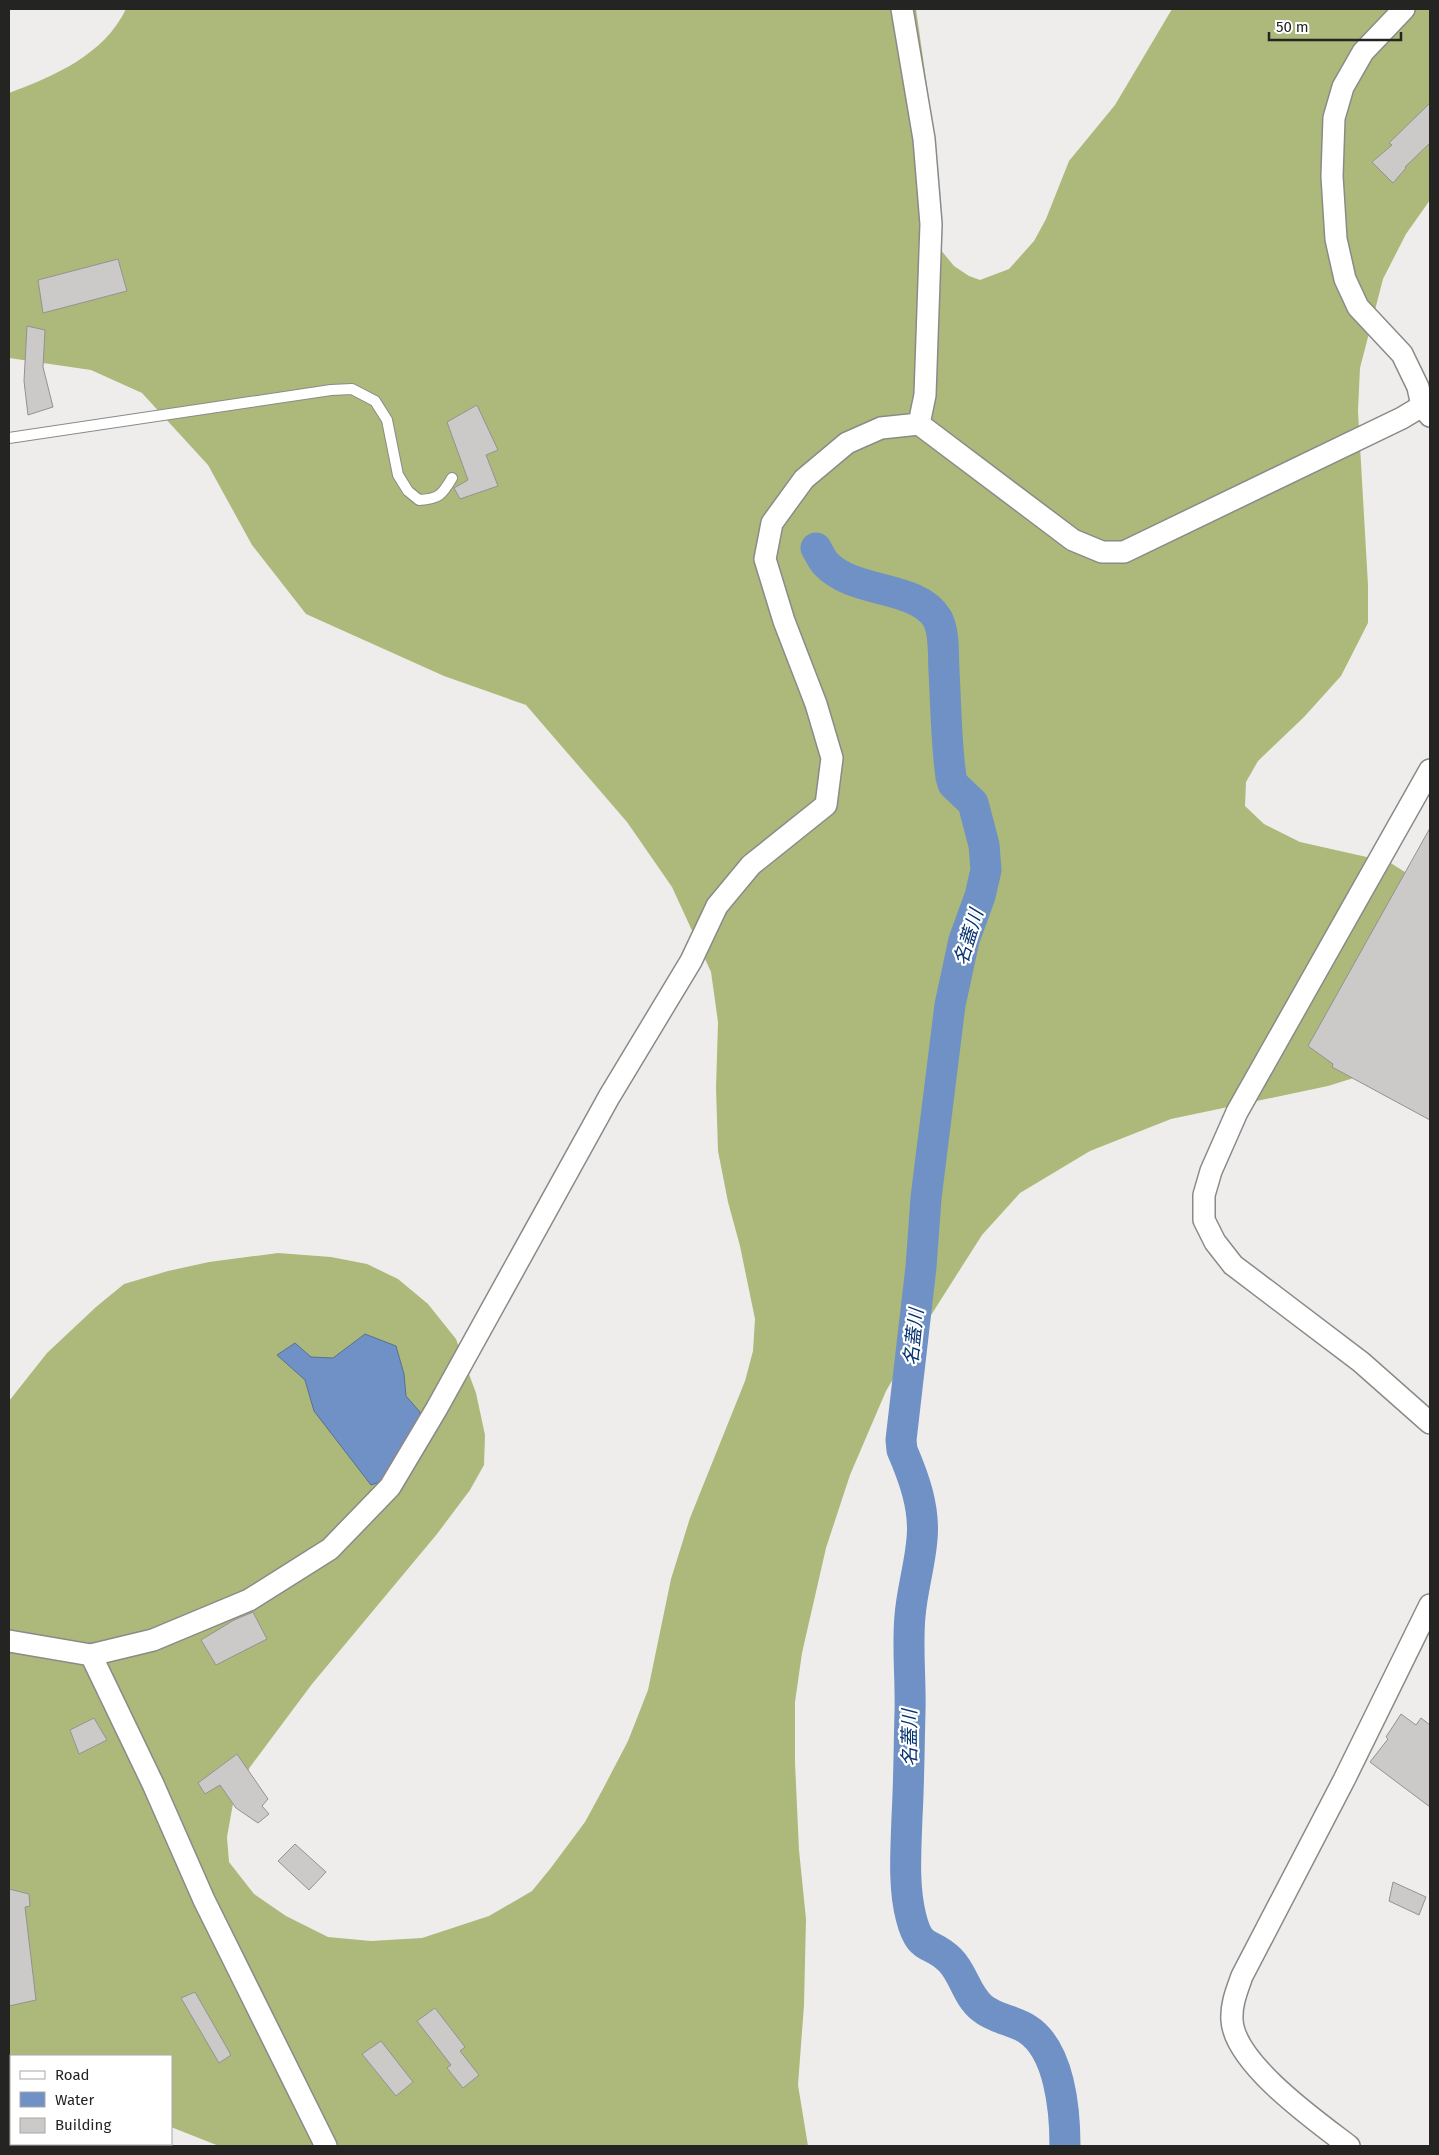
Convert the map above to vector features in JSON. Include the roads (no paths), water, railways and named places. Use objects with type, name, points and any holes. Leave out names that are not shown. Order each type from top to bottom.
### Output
[{"type":"street","points":[[902,9],[924,139],[931,224],[925,395],[919,424]]},
{"type":"street","points":[[9,1640],[91,1655],[153,1640],[249,1600],[330,1549],[390,1487],[437,1408],[609,1097],[691,961],[717,906],[750,865],[826,804],[832,758],[816,704],[784,621],[765,560],[772,523],[804,479],[847,443],[881,428],[919,424],[1072,540],[1102,552],[1124,552],[1402,418],[1426,411],[1418,387],[1402,354],[1358,306],[1345,279],[1336,239],[1332,176],[1334,118],[1343,87],[1363,52],[1404,9]]},
{"type":"street","points":[[1430,770],[1237,1112],[1211,1171],[1204,1195],[1204,1220],[1216,1242],[1233,1265],[1361,1362],[1430,1423]]},
{"type":"street","points":[[1349,2146],[1294,2104],[1258,2067],[1240,2045],[1232,2022],[1233,2000],[1242,1976],[1351,1765],[1430,1605]]},
{"type":"street","points":[[91,1655],[153,1784],[204,1900],[326,2146]]},
{"type":"lane","points":[[9,438],[322,391],[352,389],[375,401],[386,420],[398,475],[408,491],[419,500],[432,499],[443,494],[452,478]]},
{"type":"water","points":[[365,1334],[396,1346],[404,1374],[406,1396],[420,1412],[418,1425],[386,1480],[371,1485],[314,1411],[305,1380],[277,1355],[295,1343],[311,1357],[333,1358]]},
{"type":"waterway","name":"名蓋川","points":[[816,548],[825,562],[838,574],[868,586],[915,600],[928,607],[937,618],[940,624],[943,644],[947,737],[951,777],[953,784],[973,803],[984,845],[986,870],[980,896],[964,940],[950,1005],[926,1198],[921,1267],[901,1440],[902,1450],[918,1493],[922,1516],[921,1549],[912,1597],[909,1628],[910,1700],[906,1880],[911,1917],[914,1928],[922,1941],[950,1960],[959,1972],[972,1997],[982,2008],[993,2015],[1027,2029],[1047,2051],[1054,2066],[1062,2099],[1065,2146]]}]
